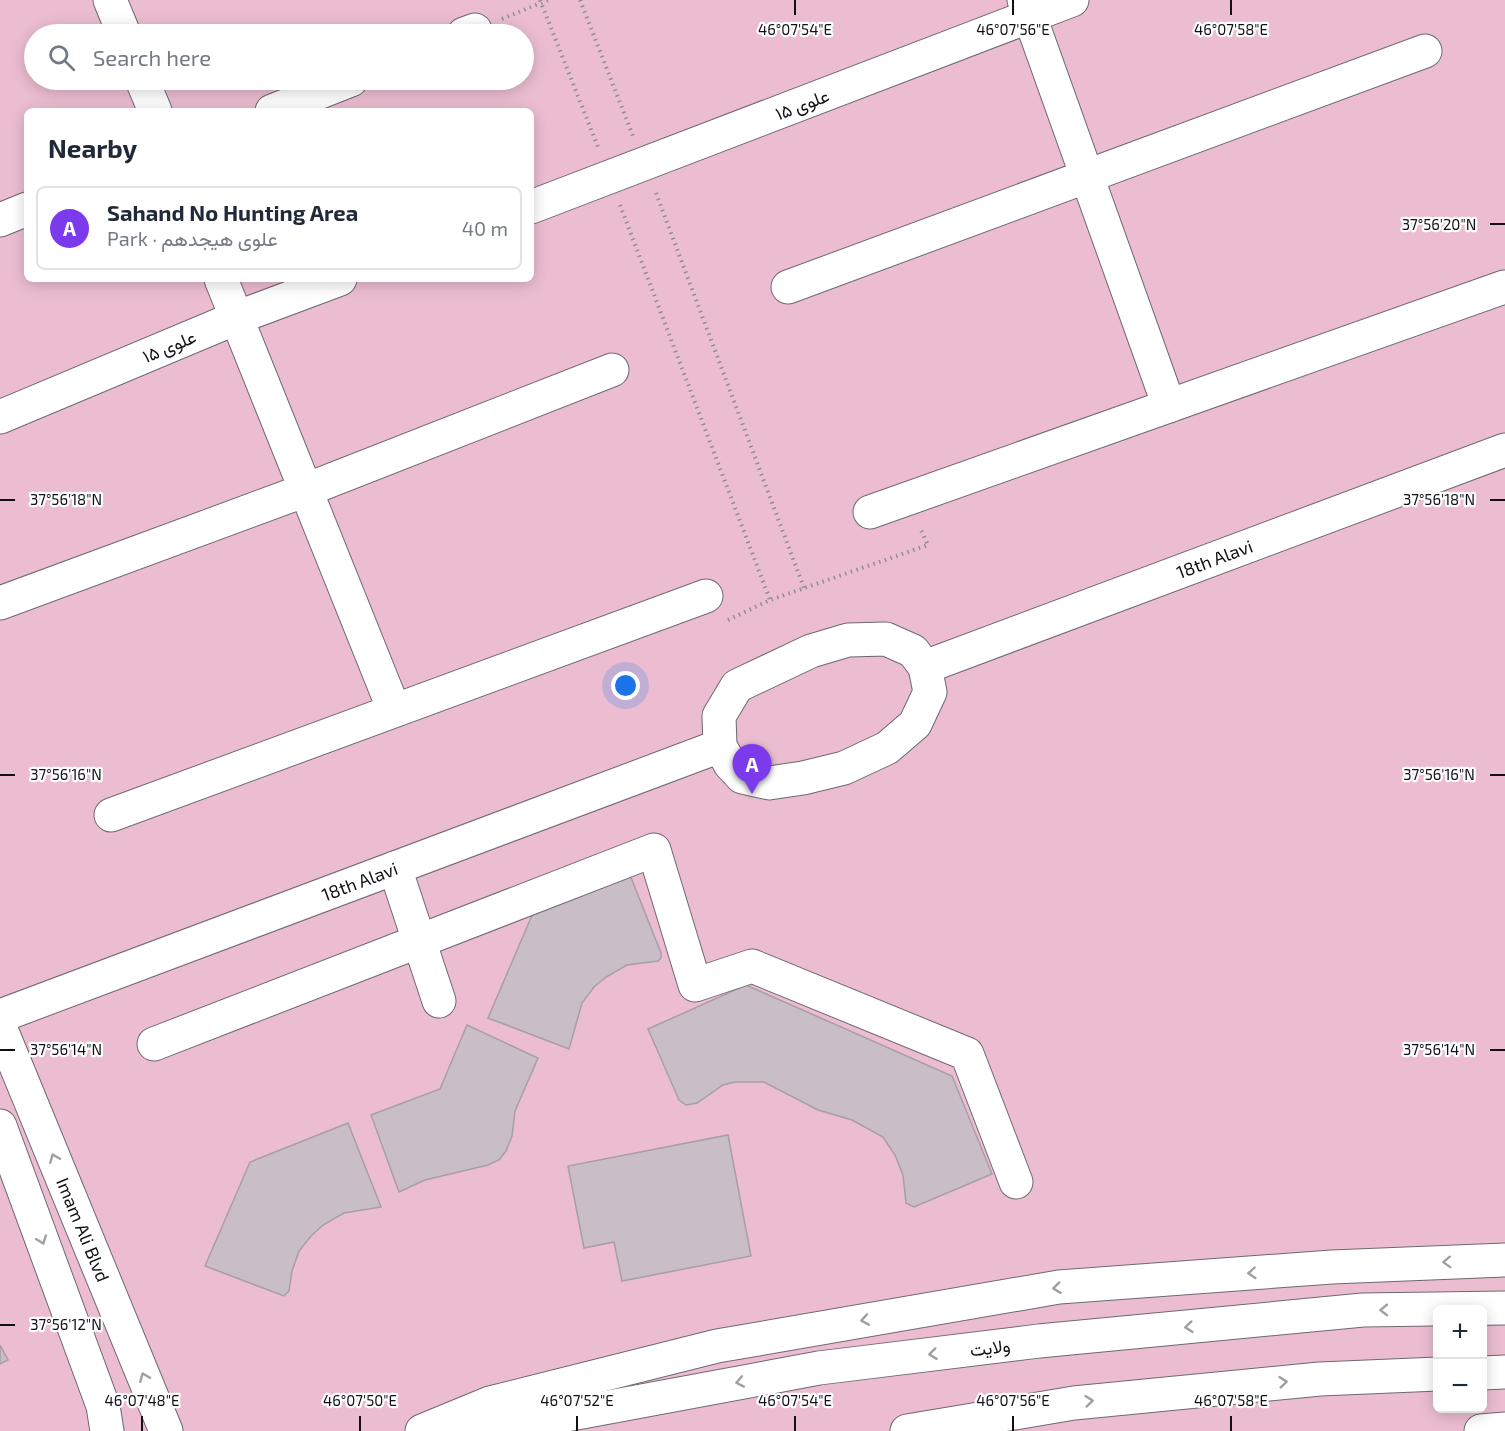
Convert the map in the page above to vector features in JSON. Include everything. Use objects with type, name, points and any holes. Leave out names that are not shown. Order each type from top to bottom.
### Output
[{"type":"street","points":[[110,0],[120,24]]},
{"type":"street","name":"علوی ۱۵","points":[[534,206],[644,164],[1027,9],[1072,0]]},
{"type":"street","points":[[1027,9],[1169,406]]},
{"type":"street","points":[[788,287],[1425,51]]},
{"type":"street","points":[[146,90],[154,108]]},
{"type":"street","points":[[280,108],[326,90]]},
{"type":"street","points":[[0,220],[24,210]]},
{"type":"street","points":[[222,282],[394,710]]},
{"type":"street","name":"علوی ۱۵","points":[[0,417],[236,318],[332,282]]},
{"type":"street","points":[[870,512],[1504,287]]},
{"type":"street","points":[[0,603],[306,490],[612,370]]},
{"type":"street","name":"18th Alavi","points":[[925,667],[1505,450]]},
{"type":"street","points":[[111,815],[394,710],[714,610]]},
{"type":"street","points":[[886,639],[913,651],[925,667],[930,692],[915,724],[887,748],[844,768],[769,783],[742,777],[730,764],[720,746],[719,716],[737,686],[811,651],[848,640],[886,639]]},
{"type":"street","name":"18th Alavi","points":[[0,1016],[720,746]]},
{"type":"street","points":[[154,1044],[654,850],[696,985],[752,966],[967,1054],[1016,1182]]},
{"type":"street","points":[[395,868],[439,1001]]},
{"type":"street","name":"Imam Ali Blvd","points":[[0,1027],[166,1431]]},
{"type":"street","points":[[0,1126],[103,1406],[107,1431]]},
{"type":"street","points":[[422,1431],[490,1403],[717,1346],[1059,1287],[1332,1267],[1505,1260]]},
{"type":"street","name":"ولایت","points":[[480,1431],[819,1368],[1028,1342],[1363,1310],[1505,1308]]},
{"type":"street","points":[[1487,1373],[1505,1372]]},
{"type":"street","points":[[907,1431],[1074,1403],[1320,1379],[1433,1374]]},
{"type":"street","points":[[1480,1431],[1505,1429]]},
{"type":"path","points":[[489,24],[548,0]]},
{"type":"path","points":[[580,0],[804,588]]},
{"type":"path","points":[[540,2],[770,600]]},
{"type":"path","points":[[714,610],[770,600],[928,545],[907,499]]},
{"type":"shaded area","points":[[0,0],[1505,0],[1505,1431],[0,1431]]},
{"type":"building","points":[[630,875],[661,958],[658,961],[627,965],[594,987],[582,1003],[569,1049],[488,1018],[533,913]]},
{"type":"building","points":[[746,985],[952,1076],[992,1174],[914,1207],[906,1203],[903,1175],[895,1155],[883,1137],[852,1120],[818,1110],[764,1082],[735,1082],[723,1085],[697,1103],[686,1105],[679,1100],[648,1029]]},
{"type":"building","points":[[467,1025],[538,1058],[515,1111],[512,1136],[506,1151],[499,1160],[488,1165],[425,1180],[399,1192],[371,1115],[440,1089]]},
{"type":"building","points":[[348,1123],[381,1207],[344,1213],[323,1225],[311,1236],[299,1251],[292,1271],[289,1291],[284,1296],[205,1266],[250,1162]]},
{"type":"building","points":[[728,1135],[751,1256],[622,1281],[614,1242],[584,1248],[568,1166]]},
{"type":"building","points":[[0,1345],[8,1360],[0,1364]]},
{"type":"place","name":"Sahand No Hunting Area","points":[[752,794]]}]
